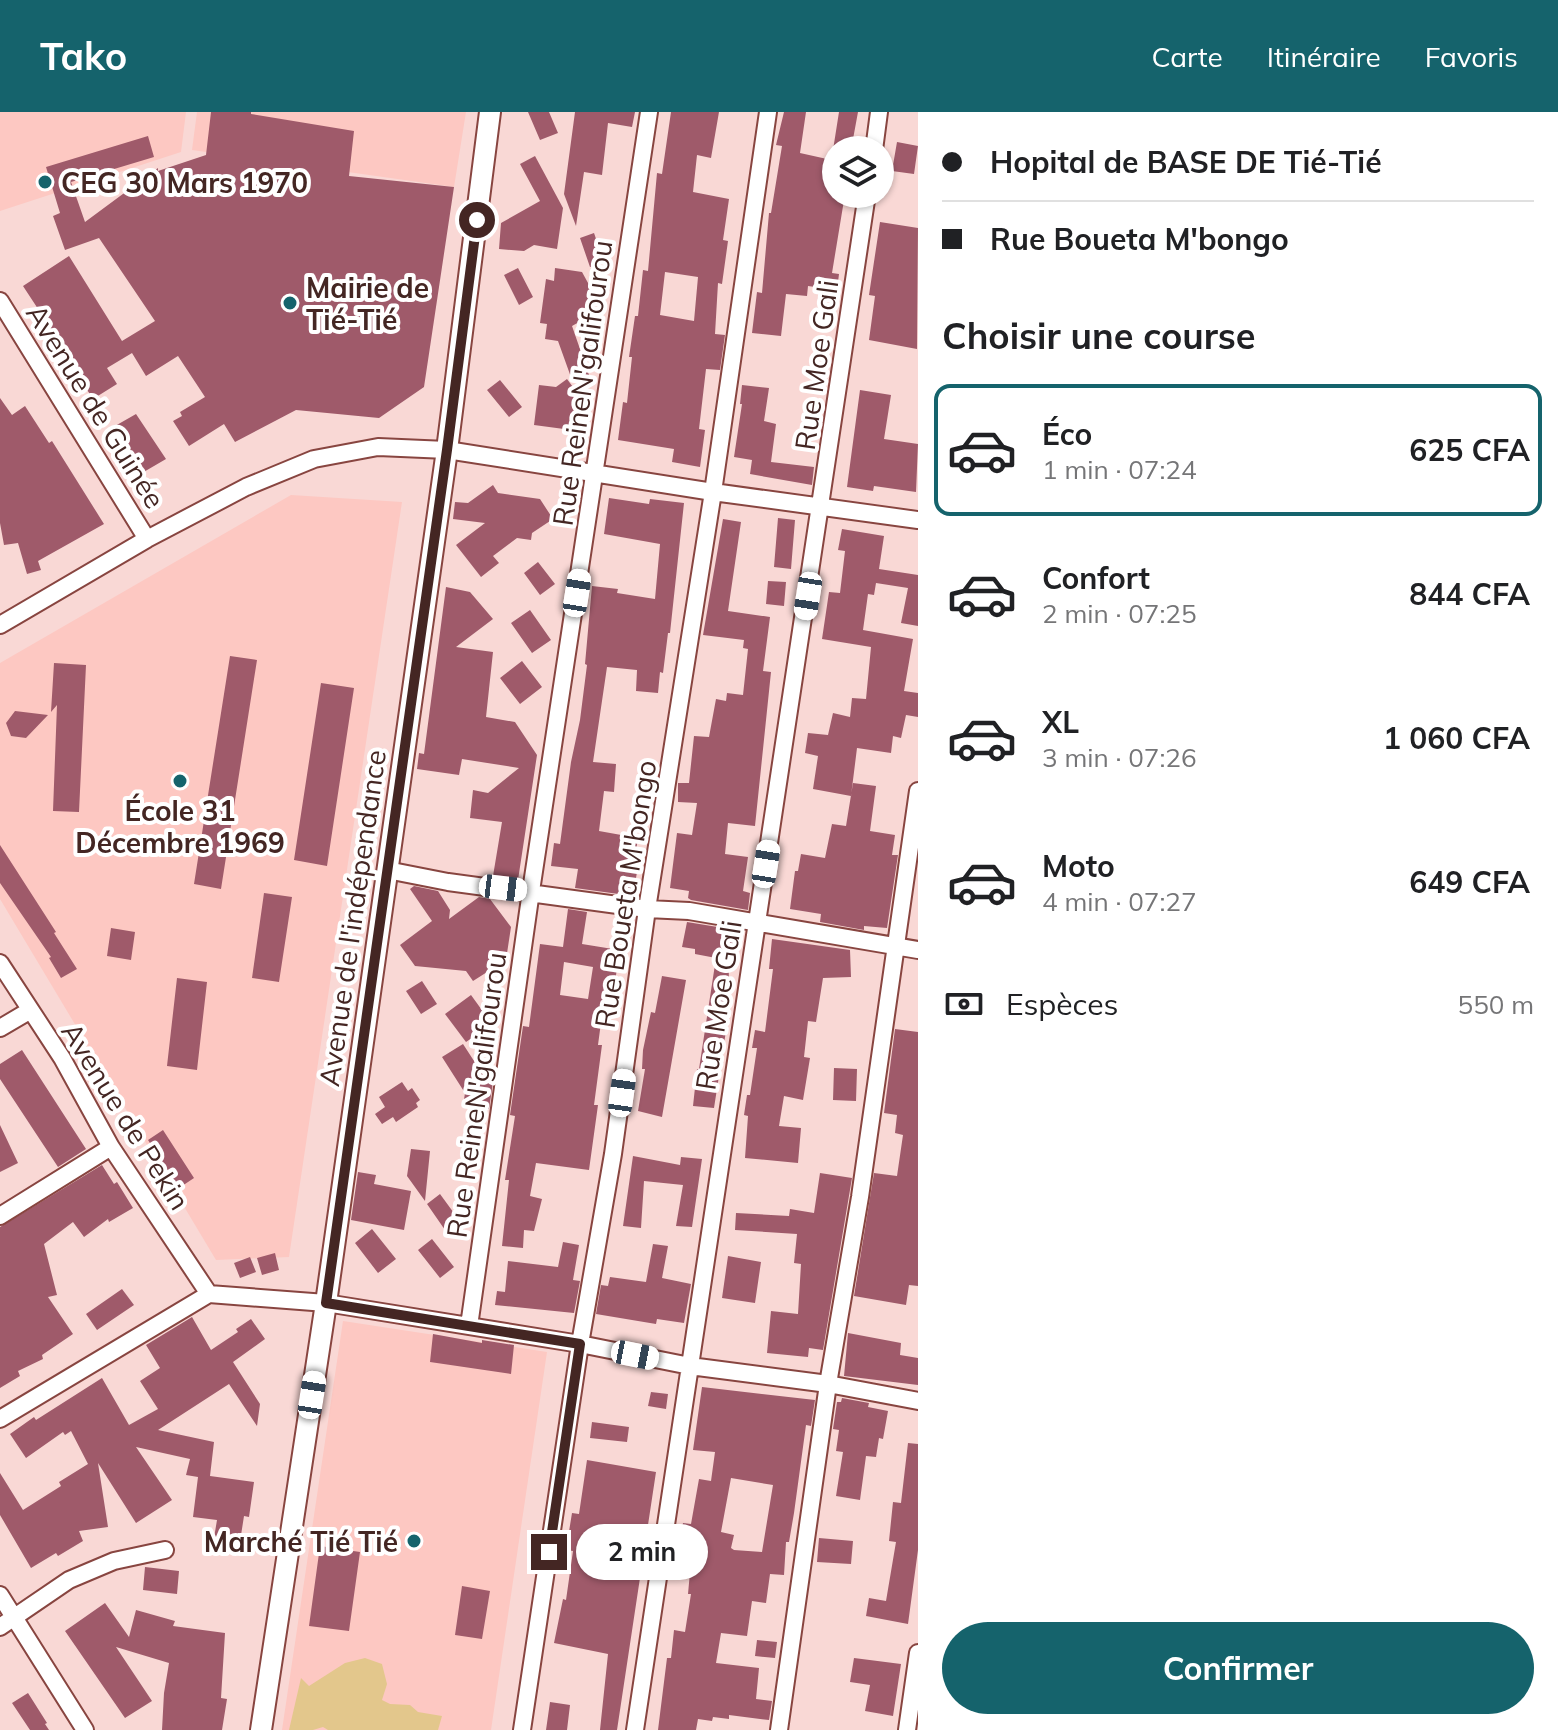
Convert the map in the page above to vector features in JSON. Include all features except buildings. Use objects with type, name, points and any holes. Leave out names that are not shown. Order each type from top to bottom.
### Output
[{"type":"street","name":"Avenue de l'indépendance","points":[[261,1730],[326,1303],[447,450],[490,112]]},
{"type":"street","name":"Rue ReineN'galifourou","points":[[469,1326],[531,891],[649,112]]},
{"type":"street","name":"Rue Boueta M'bongo","points":[[522,1730],[580,1344],[613,1154],[647,909],[713,492],[768,112]]},
{"type":"street","points":[[876,136],[879,112]]},
{"type":"street","name":"Rue Moe Gali","points":[[635,1730],[865,208]]},
{"type":"street","name":"Avenue de Guinée","points":[[0,301],[147,539]]},
{"type":"street","points":[[0,625],[147,539],[246,487],[314,459],[378,447],[447,450],[713,492],[918,520]]},
{"type":"street","points":[[779,1730],[918,791]]},
{"type":"street","points":[[387,870],[448,882],[647,909],[689,911],[918,950]]},
{"type":"street","name":"Avenue de Pekin","points":[[0,963],[62,1058],[111,1147],[209,1294]]},
{"type":"street","points":[[0,1028],[29,1011]]},
{"type":"street","points":[[0,1216],[111,1147]]},
{"type":"street","points":[[0,1419],[209,1294],[326,1303],[580,1344],[690,1366],[828,1384],[918,1401]]},
{"type":"street","points":[[7,1622],[69,1580],[90,1570],[114,1561],[165,1550]]},
{"type":"street","points":[[0,1595],[7,1622],[85,1730]]},
{"type":"street","points":[[907,1730],[918,1653]]},
{"type":"shaded area","name":"CEG 30 Mars 1970","points":[[0,112],[186,112],[181,152],[0,211]]},
{"type":"shaded area","points":[[197,112],[466,112],[454,187],[192,150]]},
{"type":"shaded area","name":"École 31 Décembre 1969","points":[[291,495],[402,502],[289,1257],[216,1260],[0,899],[0,663]]},
{"type":"shaded area","name":"Marché Tié Tié","points":[[343,1321],[547,1352],[491,1730],[282,1730]]},
{"type":"shaded area","points":[[365,1658],[382,1664],[387,1684],[382,1700],[442,1716],[438,1730],[328,1730],[323,1727],[289,1730],[301,1678],[309,1686],[345,1663]]},
{"type":"place","name":"CEG 30 Mars 1970","points":[[45,182]]},
{"type":"place","name":"Mairie de Tié-Tié","points":[[290,303]]},
{"type":"place","name":"École 31 Décembre 1969","points":[[180,781]]},
{"type":"place","name":"Marché Tié Tié","points":[[414,1541]]},
{"type":"route","points":[[477,220],[326,1303],[580,1344],[549,1552]]}]
